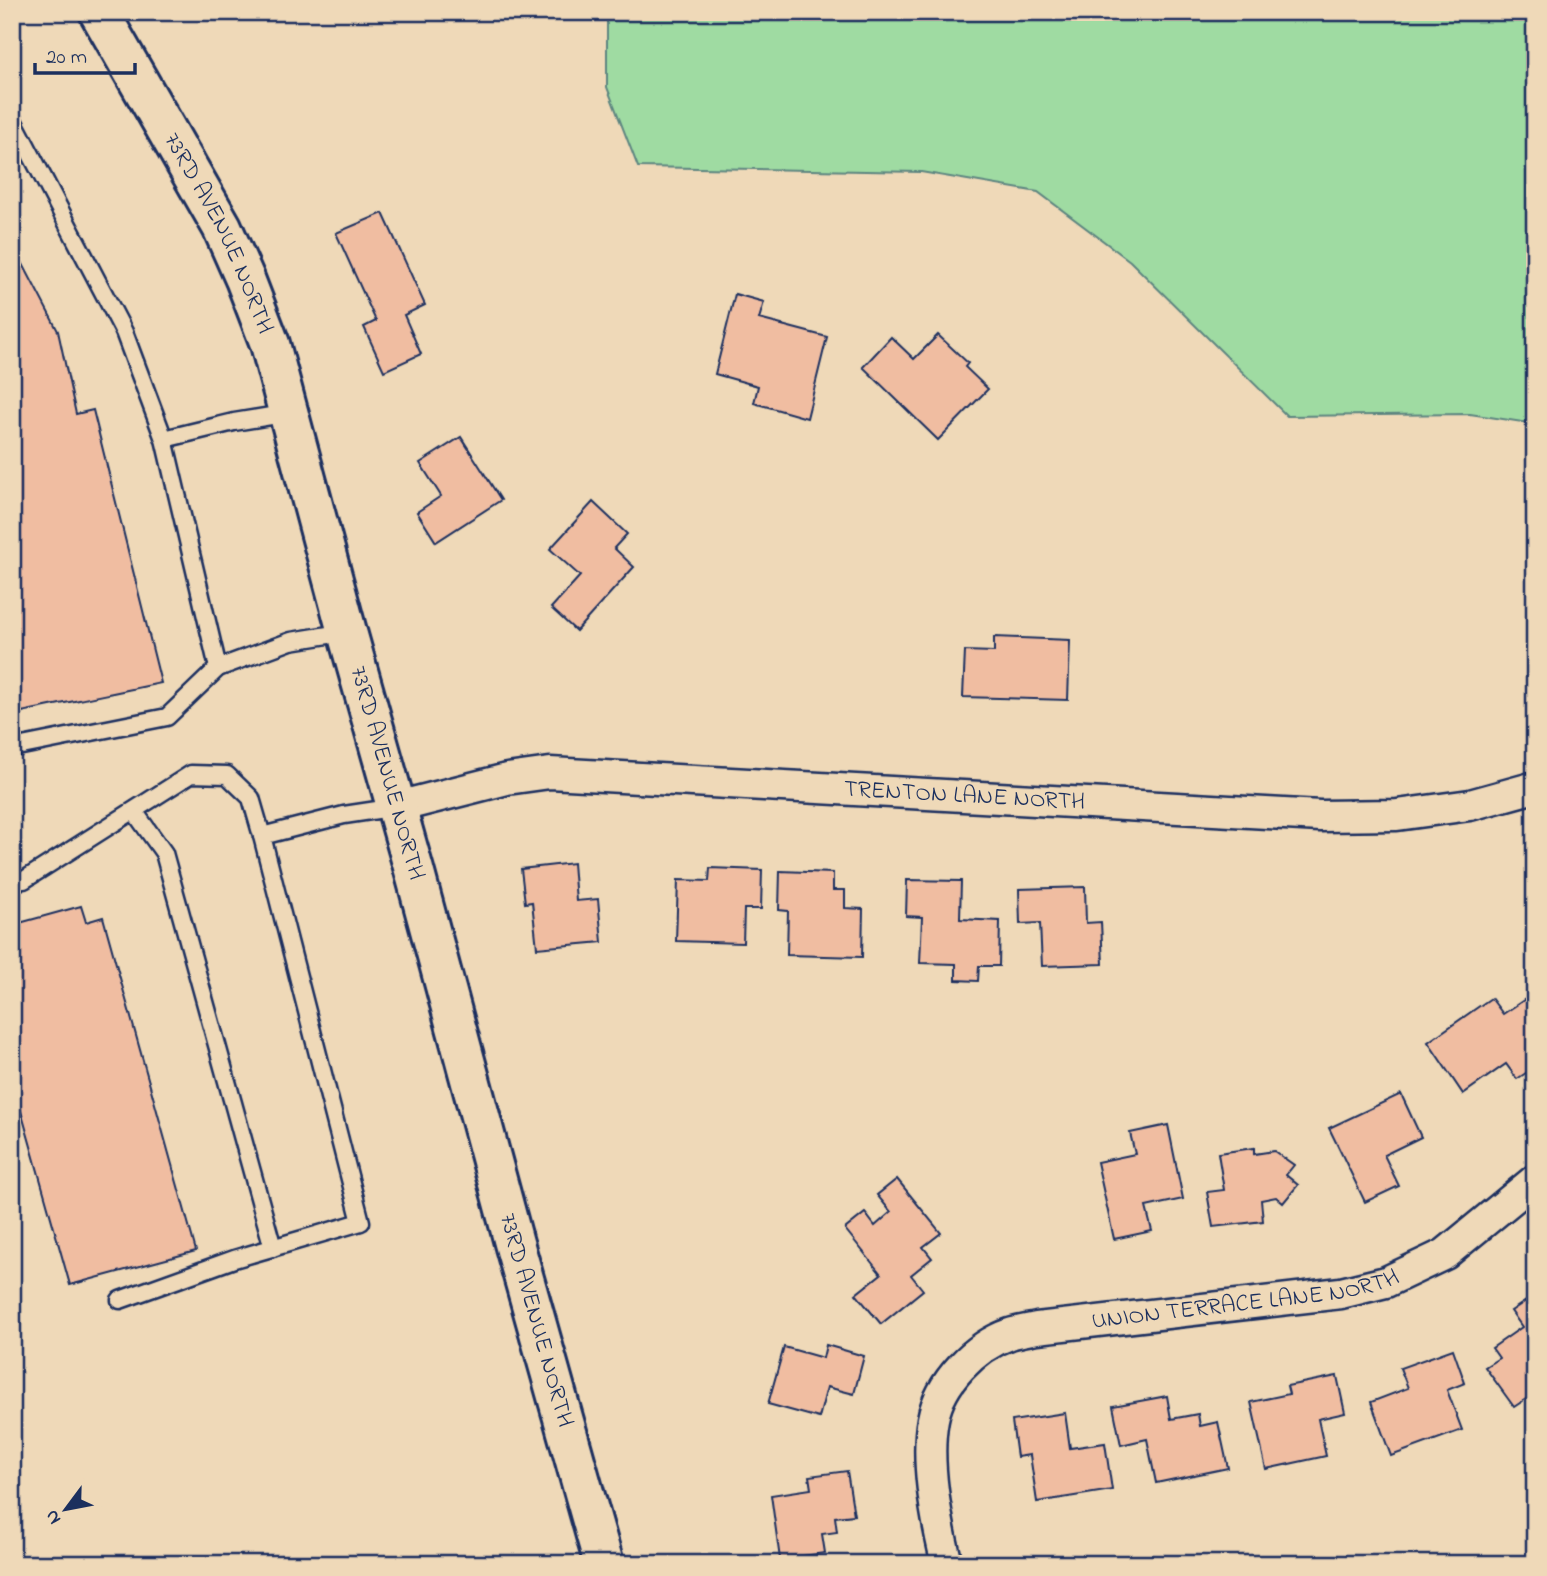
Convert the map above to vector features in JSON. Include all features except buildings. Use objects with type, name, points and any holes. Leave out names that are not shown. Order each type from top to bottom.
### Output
[{"type":"street","name":"73RD AVENUE NORTH","points":[[99,12],[222,227],[270,344],[346,632],[397,807],[604,1564]]},
{"type":"street","name":"TRENTON LANE NORTH","points":[[397,807],[507,779],[550,773],[1320,816],[1397,814],[1470,805],[1535,787]]},
{"type":"street","name":"UNION TERRACE LANE NORTH","points":[[947,1564],[937,1523],[930,1447],[933,1417],[945,1390],[961,1367],[984,1348],[1009,1334],[1037,1328],[1341,1293],[1386,1282],[1446,1254],[1535,1180]]},
{"type":"lane","points":[[12,118],[124,332],[164,439],[218,668]]},
{"type":"lane","points":[[164,439],[234,422],[289,413]]},
{"type":"lane","points":[[12,748],[166,717],[218,668],[291,641],[346,632]]},
{"type":"lane","points":[[24,880],[191,774],[227,775],[251,798],[361,1222],[234,1259],[120,1300]]},
{"type":"lane","points":[[262,836],[344,815],[397,807]]},
{"type":"lane","points":[[134,811],[164,853],[273,1248]]},
{"type":"green space","points":[[607,12],[1535,12],[1535,424],[1470,414],[1287,416],[1130,261],[1038,192],[921,172],[638,167],[607,87]]}]
